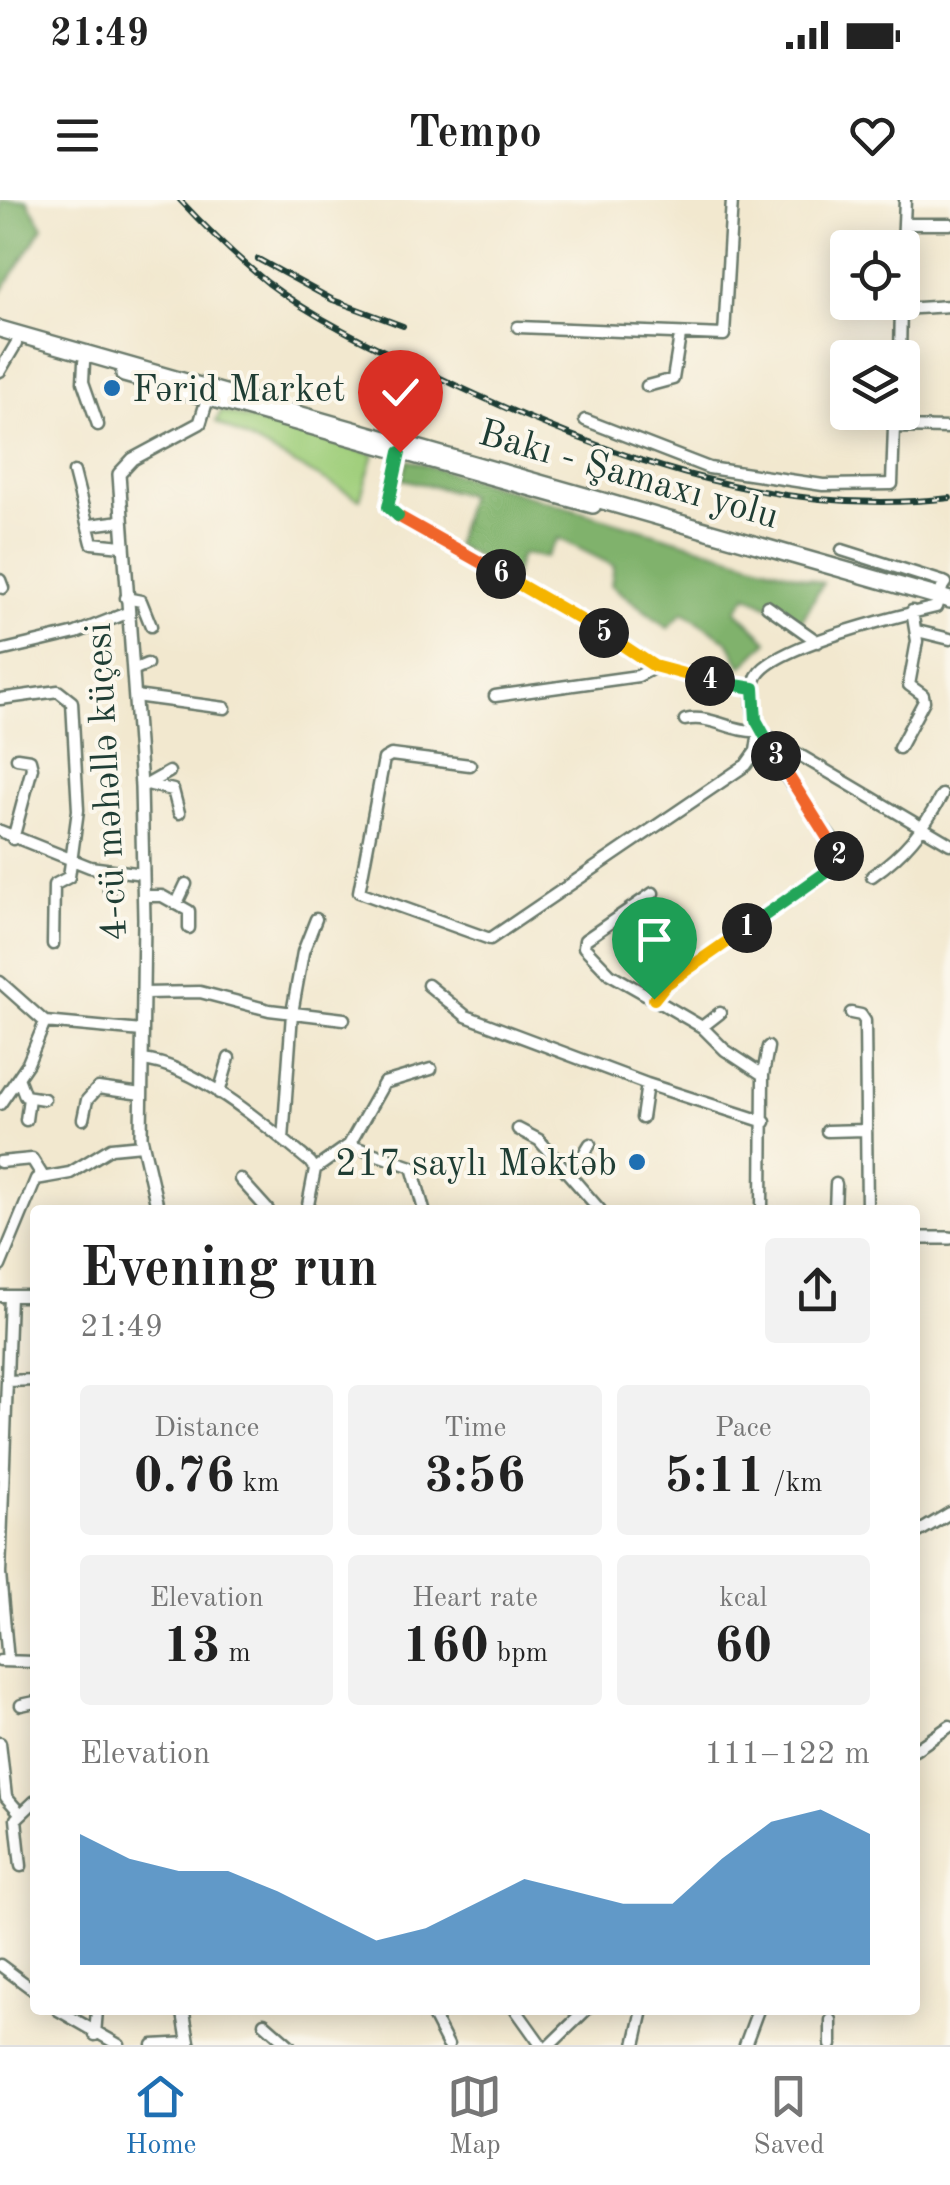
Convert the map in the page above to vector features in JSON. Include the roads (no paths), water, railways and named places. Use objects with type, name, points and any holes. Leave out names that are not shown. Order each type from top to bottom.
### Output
[{"type":"highway","name":"Bakı - Şamaxı yolu","points":[[0,329],[945,596]]},
{"type":"highway","name":"Bakı - Şamaxı yolu","points":[[8,342],[400,452],[945,596]]},
{"type":"street","points":[[518,327],[719,338],[726,331],[732,200]]},
{"type":"street","points":[[904,230],[905,200]]},
{"type":"street","points":[[904,224],[950,224]]},
{"type":"street","points":[[920,306],[950,306]]},
{"type":"street","points":[[647,386],[672,379],[680,336]]},
{"type":"street","points":[[0,371],[8,342]]},
{"type":"street","points":[[84,362],[83,382],[98,426]]},
{"type":"street","name":"4-cü məhəllə küçesi","points":[[157,1205],[142,1145],[146,785],[127,614],[120,470],[200,423],[208,398]]},
{"type":"street","points":[[586,420],[709,468],[859,488],[892,484],[894,430]]},
{"type":"street","points":[[920,427],[950,428]]},
{"type":"street","points":[[400,452],[388,501],[390,512],[633,650],[654,666],[754,688]]},
{"type":"street","points":[[74,472],[92,543],[122,546]]},
{"type":"street","points":[[90,524],[121,521]]},
{"type":"street","points":[[842,550],[945,596]]},
{"type":"street","points":[[470,766],[391,754],[384,759],[358,885],[366,896],[490,939],[746,765],[756,750],[759,731],[754,688],[758,673],[818,642],[912,612],[945,596]]},
{"type":"street","points":[[126,598],[141,601],[151,626]]},
{"type":"street","points":[[767,606],[818,642]]},
{"type":"street","points":[[899,748],[924,701],[908,685],[917,631],[912,612]]},
{"type":"street","points":[[0,651],[76,633],[127,614]]},
{"type":"street","points":[[917,631],[950,639]]},
{"type":"street","points":[[133,670],[148,664]]},
{"type":"street","points":[[494,696],[638,676],[654,666]]},
{"type":"street","points":[[0,699],[58,690],[70,696],[76,720],[78,787],[72,860],[70,877],[54,885],[53,944]]},
{"type":"street","points":[[135,696],[225,708]]},
{"type":"street","points":[[685,720],[697,717],[736,730],[759,731],[950,844]]},
{"type":"street","points":[[654,999],[665,985],[832,868],[839,858],[836,845],[759,731]]},
{"type":"street","points":[[13,838],[32,768],[28,759],[16,758]]},
{"type":"street","points":[[146,785],[169,772]]},
{"type":"street","points":[[146,785],[173,790],[179,812]]},
{"type":"street","points":[[872,876],[902,854],[923,830],[942,795]]},
{"type":"street","points":[[0,831],[111,872],[143,874]]},
{"type":"street","points":[[109,891],[111,872]]},
{"type":"street","points":[[177,903],[186,884]]},
{"type":"street","points":[[653,893],[586,940],[584,947],[610,974],[702,1027],[733,1056],[763,1075]]},
{"type":"street","points":[[144,896],[177,903],[192,916],[189,928]]},
{"type":"street","points":[[283,1140],[292,1013],[304,952],[316,919]]},
{"type":"street","points":[[0,982],[44,1022],[142,1031]]},
{"type":"street","points":[[428,985],[466,1016],[647,1084],[765,1122]]},
{"type":"street","points":[[143,993],[200,992],[292,1013],[344,1018]]},
{"type":"street","points":[[702,1027],[720,1013]]},
{"type":"street","points":[[851,1013],[861,1014],[865,1021],[867,1205]]},
{"type":"street","points":[[0,1104],[19,1080],[44,1022]]},
{"type":"street","points":[[762,1205],[763,1075],[768,1046]]},
{"type":"street","points":[[219,1093],[229,1058]]},
{"type":"street","points":[[142,1060],[160,1062],[219,1093],[315,1169]]},
{"type":"street","points":[[309,1205],[315,1169],[349,1145],[384,1083],[432,1069]]},
{"type":"street","points":[[19,1080],[29,1098],[26,1120]]},
{"type":"street","points":[[642,1118],[647,1084]]},
{"type":"street","points":[[83,1118],[86,1100],[98,1088],[141,1094]]},
{"type":"street","points":[[29,1098],[44,1099]]},
{"type":"street","points":[[518,1129],[539,1140],[596,1205]]},
{"type":"street","points":[[827,1131],[866,1130]]},
{"type":"street","points":[[571,1175],[590,1144]]},
{"type":"street","points":[[0,1266],[6,1237],[32,1186],[42,1175],[70,1173],[111,1148],[142,1145]]},
{"type":"street","points":[[349,1145],[412,1167],[423,1205]]},
{"type":"street","points":[[0,1162],[32,1159],[42,1175]]},
{"type":"street","points":[[240,1179],[263,1205]]},
{"type":"street","points":[[836,1184],[836,1205]]},
{"type":"street","points":[[920,1238],[950,1238]]},
{"type":"street","points":[[5,1296],[7,1381],[0,1574],[4,1661],[30,1662]]},
{"type":"street","points":[[7,1381],[30,1380]]},
{"type":"street","points":[[920,1531],[950,1514]]},
{"type":"street","points":[[21,1705],[30,1703]]},
{"type":"street","points":[[920,1747],[950,1726]]},
{"type":"street","points":[[0,1743],[6,1798],[20,1812]]},
{"type":"street","points":[[22,1866],[15,1826],[20,1812],[30,1805]]},
{"type":"street","points":[[0,1965],[30,1987]]},
{"type":"street","points":[[65,2015],[119,2045]]},
{"type":"street","points":[[95,2035],[97,2015]]},
{"type":"street","points":[[153,2045],[189,2044],[184,2015]]},
{"type":"street","points":[[433,2015],[448,2045]]},
{"type":"street","points":[[520,2015],[541,2045]]},
{"type":"street","points":[[550,2045],[581,2015]]},
{"type":"street","points":[[635,2045],[643,2015]]},
{"type":"street","points":[[745,2045],[756,2015]]},
{"type":"street","points":[[830,2020],[830,2045]]},
{"type":"street","points":[[264,2023],[289,2045]]},
{"type":"railway","points":[[180,200],[245,264],[307,310],[391,355],[556,429],[684,473],[750,489],[816,499],[883,502],[950,498]]},
{"type":"railway","points":[[258,259],[333,300],[403,326]]},
{"type":"place","name":"Fərid Market","points":[[112,388]]},
{"type":"place","name":"217 saylı Məktəb","points":[[637,1162]]}]
